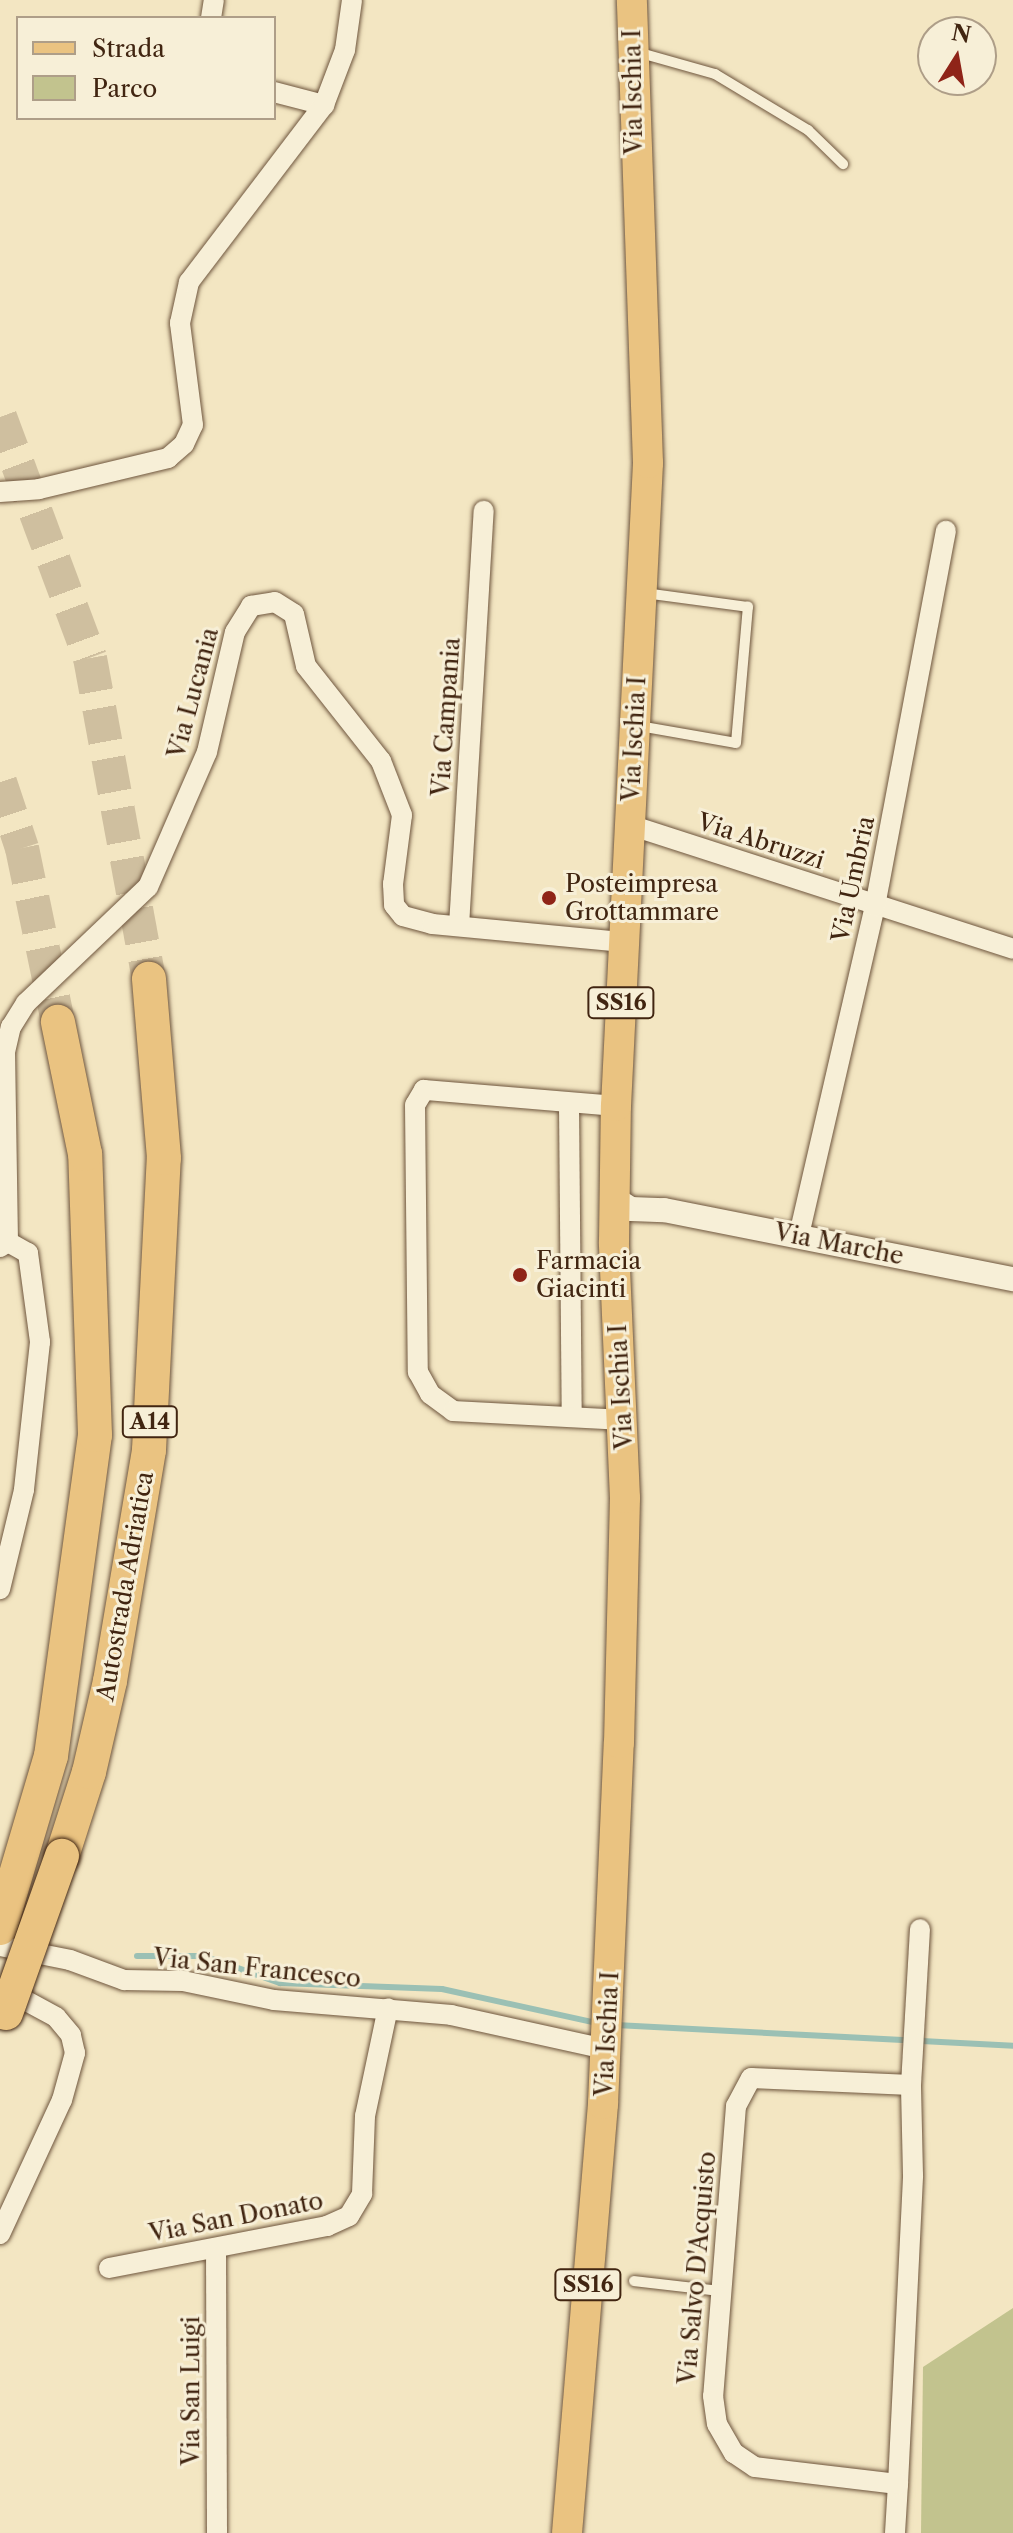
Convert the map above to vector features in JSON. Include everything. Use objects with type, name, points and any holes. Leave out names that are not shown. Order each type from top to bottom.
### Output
[{"type":"highway","name":"Autostrada Adriatica","points":[[2,2011],[62,1856],[89,1772],[110,1681],[149,1450],[164,1158],[149,979]]},
{"type":"highway","name":"Autostrada Adriatica","points":[[0,1928],[28,1844],[66,1671],[95,1435],[85,1154],[58,1022]]},
{"type":"main road","name":"Via Ischia I","points":[[567,2533],[609,2006],[624,1420],[615,1199],[616,1106],[642,593],[647,373],[631,51],[632,0]]},
{"type":"street","points":[[0,492],[39,489],[168,458],[184,444],[193,425],[180,323],[189,282],[324,105],[345,50],[352,0]]},
{"type":"street","points":[[276,93],[324,105]]},
{"type":"street","name":"Via Campania","points":[[459,926],[484,511]]},
{"type":"street","name":"Via Umbria","points":[[799,1235],[875,906],[946,531]]},
{"type":"street","name":"Via Lucania","points":[[4,1245],[5,1052],[11,1027],[26,1003],[148,887],[207,752],[235,632],[251,606],[286,605],[294,614],[306,666],[358,726],[396,791],[402,815],[394,905],[403,916],[459,926],[624,942]]},
{"type":"street","name":"Via Abruzzi","points":[[630,825],[1013,949]]},
{"type":"street","points":[[616,1106],[424,1090],[415,1105],[418,1372],[430,1394],[453,1411],[624,1420]]},
{"type":"street","points":[[569,1103],[572,1417]]},
{"type":"street","name":"Via Marche","points":[[615,1199],[631,1209],[664,1210],[1013,1279]]},
{"type":"street","points":[[0,1589],[24,1490],[40,1342],[28,1253],[4,1245]]},
{"type":"street","points":[[895,2533],[913,2175],[911,2085],[920,1929]]},
{"type":"street","name":"Via San Francesco","points":[[0,1946],[70,1960],[124,1980],[183,1981],[274,2000],[451,2015],[607,2043]]},
{"type":"street","name":"Via San Donato","points":[[109,2268],[327,2226],[355,2210],[364,2184],[365,2116],[388,2008]]},
{"type":"street","points":[[0,2234],[62,2100],[75,2053],[71,2035],[56,2017],[2,2011]]},
{"type":"street","name":"Via Salvo D'Acquisto","points":[[898,2484],[763,2469],[734,2453],[713,2406],[736,2106],[745,2082],[766,2075],[911,2085]]},
{"type":"street","name":"Via San Luigi","points":[[216,2248],[217,2533]]},
{"type":"lane","points":[[631,51],[715,74],[808,130],[843,164]]},
{"type":"lane","points":[[633,725],[736,743],[748,607],[642,593]]},
{"type":"lane","points":[[634,2281],[721,2291]]},
{"type":"green space","points":[[1013,2308],[1013,2533],[921,2533],[923,2367]]},
{"type":"waterway","points":[[137,1956],[204,1956],[280,1983],[442,1989],[597,2023]]},
{"type":"waterway","points":[[616,2025],[1013,2046]]},
{"type":"tunnel","points":[[0,417],[90,658],[149,979]]},
{"type":"tunnel","points":[[0,782],[22,848],[58,1022]]},
{"type":"place","name":"Posteimpresa Grottammare","points":[[549,898]]},
{"type":"place","name":"Farmacia Giacinti","points":[[520,1275]]}]
